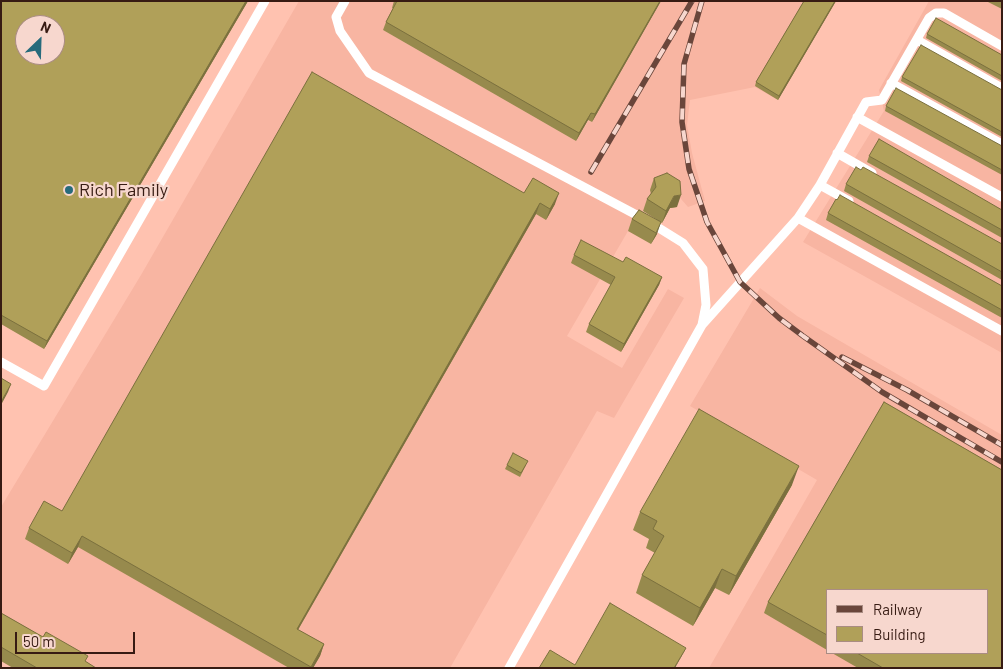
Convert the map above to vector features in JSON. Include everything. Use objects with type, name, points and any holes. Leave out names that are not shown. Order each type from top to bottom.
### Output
[{"type":"lane","points":[[1,362],[44,386],[265,1]]},
{"type":"lane","points":[[345,1],[336,17],[340,31],[369,73],[646,220],[683,243],[703,268],[706,305],[702,325]]},
{"type":"lane","points":[[509,668],[702,325],[798,218],[820,185],[866,102],[882,100],[929,18],[936,13],[944,13],[1002,46]]},
{"type":"lane","points":[[917,40],[1002,88]]},
{"type":"lane","points":[[891,84],[1002,144]]},
{"type":"lane","points":[[857,117],[1002,196]]},
{"type":"lane","points":[[837,153],[880,177]]},
{"type":"lane","points":[[820,185],[855,204]]},
{"type":"lane","points":[[798,218],[1002,331]]},
{"type":"shaded area","points":[[299,1],[395,1],[394,9],[383,30],[576,141],[588,121],[592,122],[661,1],[836,1],[778,100],[755,87],[690,100],[687,125],[692,153],[705,201],[688,207],[675,192],[652,198],[628,231],[567,336],[622,368],[668,289],[684,298],[614,418],[597,411],[450,668],[13,668],[1,661],[1,507],[141,275]]},
{"type":"shaded area","points":[[929,1],[1002,1],[1002,353],[803,242],[884,111],[879,90]]},
{"type":"shaded area","points":[[760,288],[797,316],[1002,435],[1002,668],[709,668],[817,480],[690,406]]},
{"type":"building","name":"Rich Family","points":[[1,1],[246,1],[47,341],[1,315]]},
{"type":"building","points":[[397,1],[660,1],[595,114],[591,113],[579,133],[386,22]]},
{"type":"building","points":[[804,1],[835,1],[779,96],[756,82]]},
{"type":"building","points":[[936,18],[1002,55],[1002,76],[927,34]]},
{"type":"building","points":[[921,45],[1002,90],[1002,132],[902,77]]},
{"type":"building","points":[[312,72],[524,193],[533,178],[559,193],[550,209],[540,203],[297,629],[324,644],[311,667],[82,536],[72,553],[29,528],[44,501],[62,511]]},
{"type":"building","points":[[896,88],[1002,146],[1002,170],[886,106]]},
{"type":"building","points":[[879,139],[1002,210],[1002,230],[869,156]]},
{"type":"building","points":[[856,167],[861,170],[863,167],[1002,244],[1002,272],[846,184]]},
{"type":"building","points":[[667,173],[680,181],[681,195],[674,196],[666,211],[647,199],[656,187],[654,178]]},
{"type":"building","points":[[840,195],[1002,286],[1002,310],[828,213]]},
{"type":"building","points":[[639,210],[661,222],[656,233],[632,219]]},
{"type":"building","points":[[581,240],[623,262],[626,257],[662,277],[624,344],[589,324],[615,277],[574,255]]},
{"type":"building","points":[[1,378],[11,384],[1,402]]},
{"type":"building","points":[[884,402],[1002,470],[1002,668],[883,668],[859,654],[988,654],[988,589],[826,589],[826,634],[768,602]]},
{"type":"building","points":[[699,409],[799,466],[736,576],[722,569],[700,608],[642,575],[664,536],[653,529],[657,521],[640,512]]},
{"type":"building","points":[[513,453],[528,461],[521,473],[507,465]]},
{"type":"building","points":[[610,603],[686,648],[674,668],[539,668],[550,650],[575,665]]},
{"type":"building","points":[[1,613],[43,637],[46,632],[88,656],[85,661],[96,668],[37,668],[1,647]]},
{"type":"railway","points":[[591,172],[692,1]]},
{"type":"railway","points":[[702,1],[684,64],[682,122],[689,169],[707,222],[740,282],[779,318],[882,392],[1002,462]]},
{"type":"railway","points":[[842,357],[907,390],[1002,445]]},
{"type":"place","name":"Rich Family","points":[[69,190]]}]
